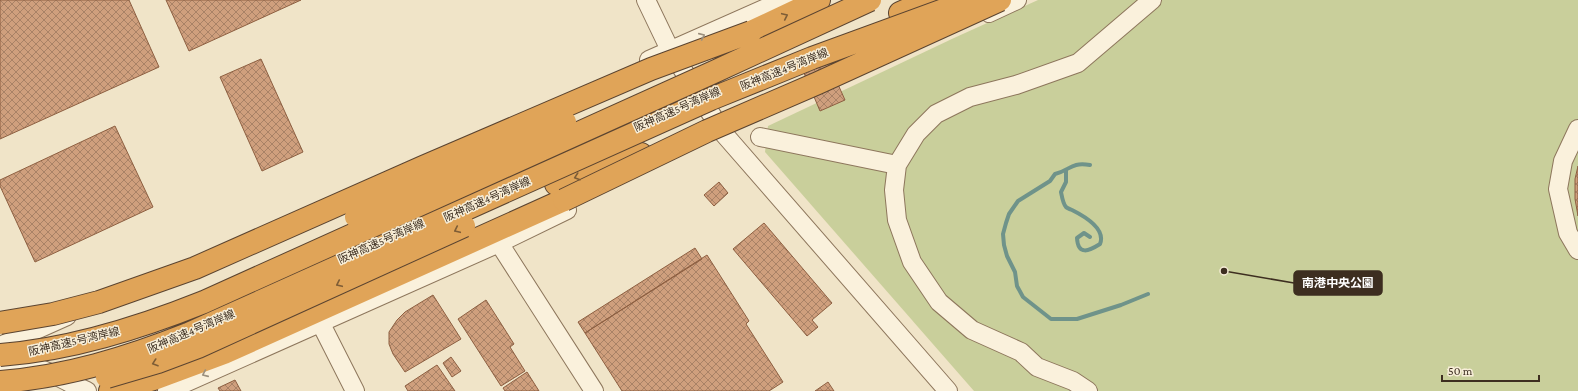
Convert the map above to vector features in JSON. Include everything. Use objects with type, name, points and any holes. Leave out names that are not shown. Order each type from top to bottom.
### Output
[{"type":"highway","points":[[115,333],[242,269],[654,81],[751,32],[819,0]]},
{"type":"highway","points":[[0,350],[48,343],[107,330],[146,318],[203,296],[714,66],[799,25],[845,0]]},
{"type":"highway","name":"阪神高速5号湾岸線","points":[[0,355],[46,349],[115,333],[162,318],[204,302],[709,75],[870,0]]},
{"type":"highway","name":"阪神高速5号湾岸線","points":[[0,376],[49,371],[84,364],[117,354],[186,329],[710,94],[929,0]]},
{"type":"highway","name":"阪神高速4号湾岸線","points":[[0,381],[51,376],[85,369],[119,359],[182,336],[712,99],[812,58],[971,0]]},
{"type":"highway","points":[[110,391],[154,379],[224,353],[715,133],[818,83],[1000,0]]},
{"type":"highway","points":[[0,323],[53,314],[99,302],[195,268],[423,167],[651,69],[751,32]]},
{"type":"highway","points":[[0,381],[40,384],[81,382],[127,373],[232,332],[556,184],[715,133]]},
{"type":"street","points":[[646,0],[670,50],[715,133],[948,391]]},
{"type":"street","points":[[0,346],[784,0]]},
{"type":"street","points":[[838,83],[1017,0]]},
{"type":"street","points":[[1088,391],[1073,381],[1037,367],[1021,352],[972,330],[939,302],[912,262],[897,220],[894,190],[897,165],[916,134],[936,114],[970,97],[1016,85],[1078,63],[1152,0]]},
{"type":"street","points":[[167,391],[499,243],[715,133],[813,94]]},
{"type":"street","points":[[1578,129],[1562,161],[1558,188],[1568,233],[1578,250]]},
{"type":"street","points":[[760,137],[897,165]]},
{"type":"street","points":[[499,243],[594,391]]},
{"type":"street","points":[[320,322],[356,391]]},
{"type":"street","points":[[0,366],[13,364],[30,365],[88,391]]},
{"type":"green space","points":[[1038,0],[1578,0],[1578,391],[974,391],[765,152],[768,126]]},
{"type":"building","points":[[0,0],[129,0],[159,67],[0,139]]},
{"type":"building","points":[[166,0],[301,0],[189,51]]},
{"type":"building","points":[[261,59],[303,152],[262,171],[220,77]]},
{"type":"building","points":[[828,62],[845,100],[820,111],[804,73]]},
{"type":"building","points":[[115,126],[153,207],[35,262],[0,186],[0,180]]},
{"type":"building","points":[[1578,166],[1578,216],[1575,199],[1575,179]]},
{"type":"building","points":[[719,182],[728,193],[714,206],[704,195]]},
{"type":"building","points":[[764,223],[832,303],[812,320],[818,327],[807,336],[733,249]]},
{"type":"building","points":[[695,248],[702,259],[585,333],[578,322]]},
{"type":"building","points":[[707,255],[749,321],[746,324],[783,382],[769,391],[622,391],[585,333]]},
{"type":"building","points":[[433,295],[461,339],[405,372],[393,354],[389,344],[389,332],[397,320],[405,312]]},
{"type":"building","points":[[486,300],[514,344],[510,347],[525,371],[501,386],[458,319]]},
{"type":"building","points":[[451,357],[461,371],[452,377],[443,363]]},
{"type":"building","points":[[437,365],[455,391],[408,391],[405,386]]},
{"type":"building","points":[[527,372],[539,391],[505,391],[503,388]]},
{"type":"building","points":[[235,380],[241,391],[220,391],[218,388]]},
{"type":"building","points":[[828,382],[834,391],[815,391]]},
{"type":"waterway","points":[[1090,165],[1074,165],[1055,174],[1050,181],[1018,201],[1009,214],[1003,234],[1004,245],[1007,256],[1015,272],[1017,286],[1023,297],[1051,319],[1077,319],[1121,305],[1148,294]]},
{"type":"waterway","points":[[1066,170],[1066,182],[1061,192],[1064,204],[1088,219],[1097,228],[1101,238],[1100,244],[1088,250],[1082,250],[1079,248],[1077,238],[1084,233],[1090,237]]},
{"type":"place","name":"南港中央公園","points":[[1224,271]]}]
